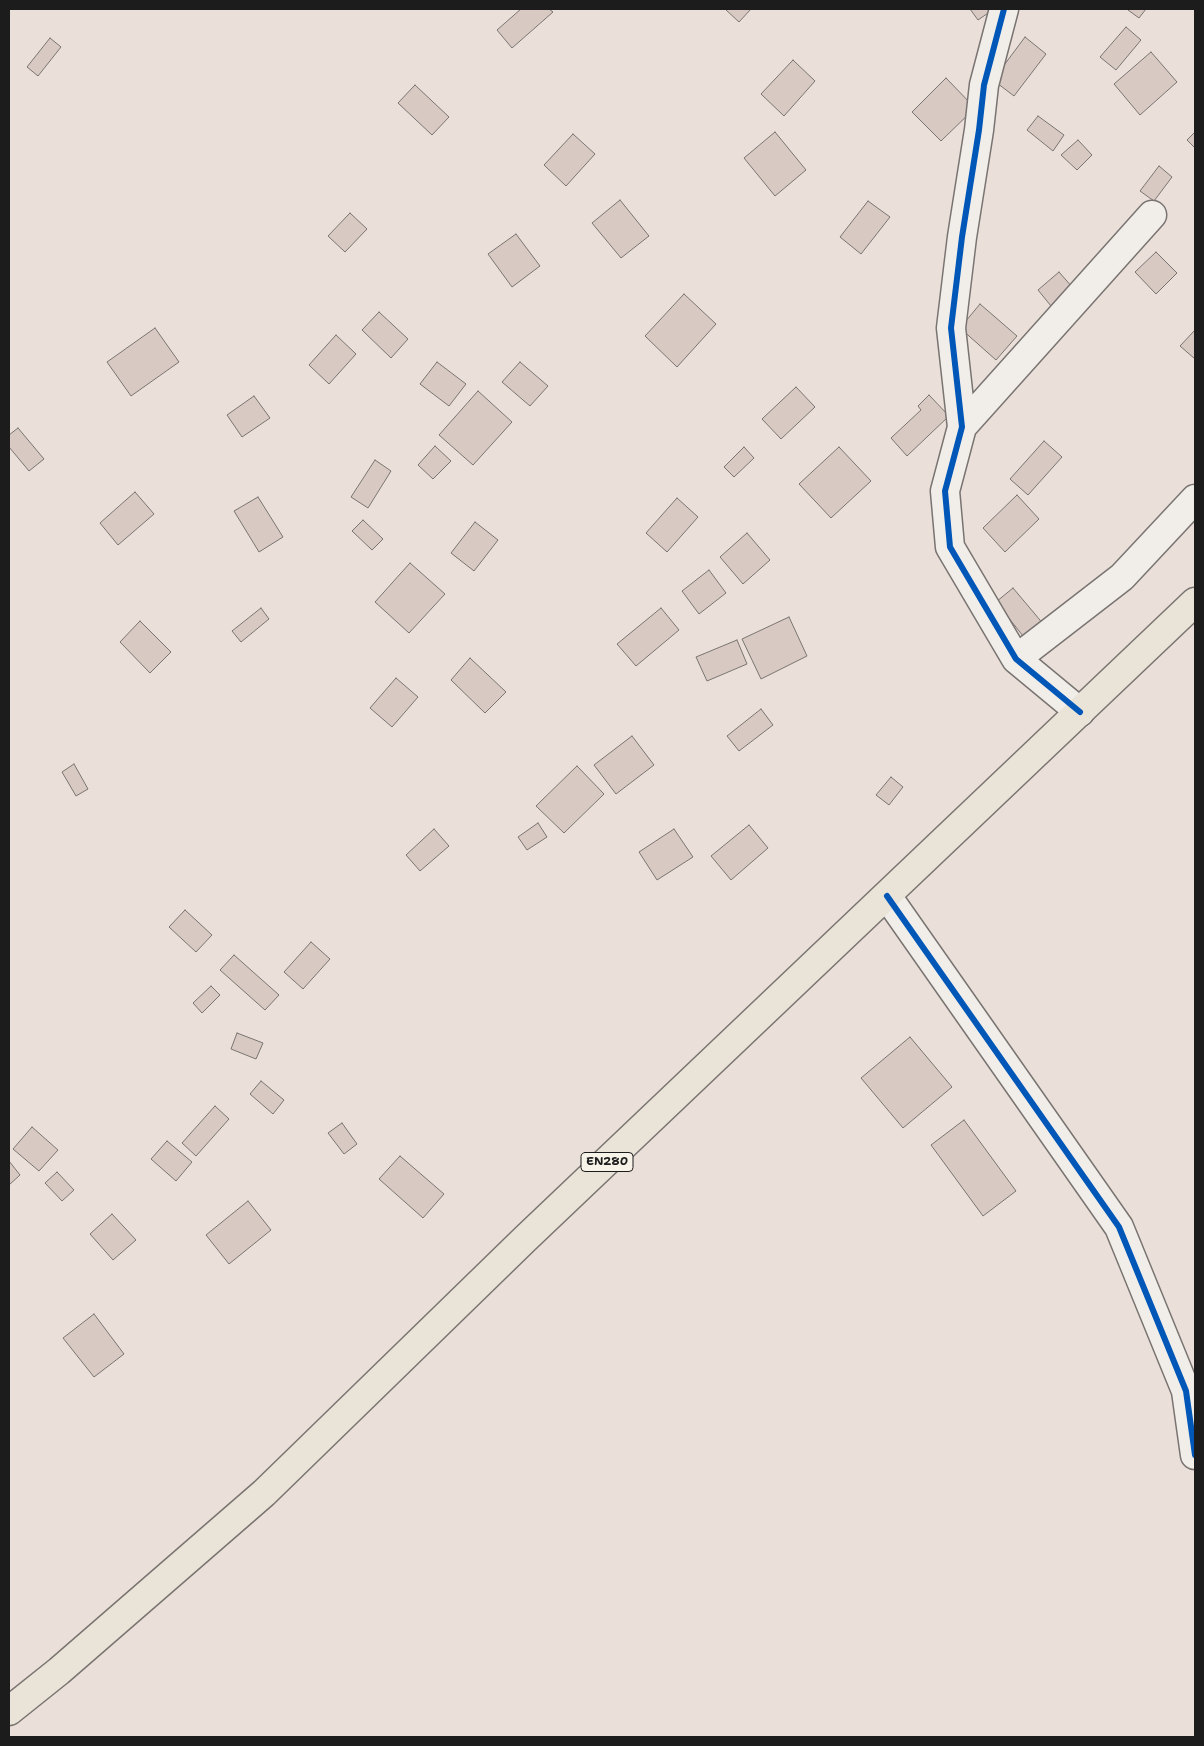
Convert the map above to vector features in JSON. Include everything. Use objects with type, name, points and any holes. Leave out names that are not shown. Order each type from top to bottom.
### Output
[{"type":"main road","name":"EN280","points":[[9,1711],[264,1493],[525,1239],[1195,602]]},
{"type":"street","points":[[1004,9],[984,85],[951,328],[962,427],[946,491],[950,547],[1016,659],[1080,712]]},
{"type":"street","points":[[962,427],[1152,215]]},
{"type":"street","points":[[1016,659],[1122,577],[1195,499]]},
{"type":"street","points":[[887,896],[1119,1227],[1186,1391],[1195,1455]]},
{"type":"building","points":[[521,9],[549,9],[553,12],[512,48],[497,30]]},
{"type":"building","points":[[725,9],[751,9],[739,22]]},
{"type":"building","points":[[970,9],[994,9],[978,20]]},
{"type":"building","points":[[1129,9],[1146,9],[1139,18]]},
{"type":"building","points":[[1126,27],[1141,40],[1116,70],[1100,57]]},
{"type":"building","points":[[1025,37],[1046,54],[1014,96],[993,80]]},
{"type":"building","points":[[50,38],[61,47],[38,76],[27,67]]},
{"type":"building","points":[[1151,52],[1177,82],[1140,115],[1114,84]]},
{"type":"building","points":[[793,60],[815,81],[784,116],[761,94]]},
{"type":"building","points":[[946,78],[975,108],[941,141],[912,112]]},
{"type":"building","points":[[415,85],[449,117],[432,135],[398,103]]},
{"type":"building","points":[[1038,116],[1064,135],[1053,151],[1027,130]]},
{"type":"building","points":[[775,132],[806,170],[775,196],[744,158]]},
{"type":"building","points":[[1195,132],[1195,148],[1187,140]]},
{"type":"building","points":[[573,134],[595,154],[566,186],[544,165]]},
{"type":"building","points":[[1078,140],[1092,155],[1077,170],[1061,155]]},
{"type":"building","points":[[1159,166],[1172,177],[1154,201],[1140,191]]},
{"type":"building","points":[[620,200],[649,236],[621,258],[592,223]]},
{"type":"building","points":[[868,201],[890,217],[861,254],[840,237]]},
{"type":"building","points":[[350,213],[367,229],[345,252],[328,236]]},
{"type":"building","points":[[516,234],[540,266],[512,287],[488,254]]},
{"type":"building","points":[[1156,252],[1177,273],[1156,294],[1135,272]]},
{"type":"building","points":[[1059,272],[1073,288],[1051,306],[1038,290]]},
{"type":"building","points":[[684,294],[716,324],[677,367],[645,336]]},
{"type":"building","points":[[980,304],[1017,336],[996,360],[960,328]]},
{"type":"building","points":[[379,312],[408,339],[391,358],[362,330]]},
{"type":"building","points":[[155,328],[179,362],[131,396],[107,362]]},
{"type":"building","points":[[1195,330],[1195,359],[1180,346]]},
{"type":"building","points":[[336,335],[356,354],[329,384],[309,365]]},
{"type":"building","points":[[437,362],[466,384],[449,406],[420,384]]},
{"type":"building","points":[[520,362],[548,386],[530,406],[502,382]]},
{"type":"building","points":[[796,387],[815,407],[781,439],[762,419]]},
{"type":"building","points":[[478,391],[512,422],[473,465],[439,435]]},
{"type":"building","points":[[929,395],[949,416],[907,456],[891,438],[921,410],[918,406]]},
{"type":"building","points":[[254,396],[270,418],[242,437],[227,415]]},
{"type":"building","points":[[18,428],[44,459],[29,471],[9,447],[9,435]]},
{"type":"building","points":[[1044,441],[1062,457],[1028,495],[1010,479]]},
{"type":"building","points":[[435,446],[451,461],[433,479],[418,465]]},
{"type":"building","points":[[744,447],[754,458],[734,477],[724,467]]},
{"type":"building","points":[[839,447],[871,481],[831,518],[799,484]]},
{"type":"building","points":[[375,460],[391,471],[368,508],[351,497]]},
{"type":"building","points":[[135,492],[154,514],[118,545],[100,523]]},
{"type":"building","points":[[1017,495],[1039,519],[1005,552],[983,528]]},
{"type":"building","points":[[258,497],[283,537],[259,552],[234,511]]},
{"type":"building","points":[[677,498],[698,517],[667,552],[646,533]]},
{"type":"building","points":[[363,520],[383,539],[372,550],[352,531]]},
{"type":"building","points":[[475,522],[498,540],[474,571],[451,553]]},
{"type":"building","points":[[747,533],[770,560],[743,584],[720,557]]},
{"type":"building","points":[[410,563],[445,594],[409,633],[375,602]]},
{"type":"building","points":[[709,570],[726,593],[699,614],[682,591]]},
{"type":"building","points":[[1013,588],[1045,626],[1027,641],[996,602]]},
{"type":"building","points":[[261,608],[269,619],[241,642],[232,631]]},
{"type":"building","points":[[661,608],[679,630],[636,666],[617,644]]},
{"type":"building","points":[[789,617],[807,656],[761,679],[742,639]]},
{"type":"building","points":[[140,621],[171,652],[150,673],[120,642]]},
{"type":"building","points":[[737,640],[747,664],[707,681],[696,657]]},
{"type":"building","points":[[470,658],[506,692],[485,713],[451,680]]},
{"type":"building","points":[[396,678],[418,697],[392,727],[370,708]]},
{"type":"building","points":[[761,709],[773,725],[739,751],[727,736]]},
{"type":"building","points":[[632,736],[654,765],[616,794],[594,765]]},
{"type":"building","points":[[74,764],[88,789],[76,796],[62,772]]},
{"type":"building","points":[[577,766],[604,794],[564,833],[536,806]]},
{"type":"building","points":[[891,777],[903,787],[889,805],[876,795]]},
{"type":"building","points":[[538,823],[547,837],[527,850],[518,837]]},
{"type":"building","points":[[749,825],[768,848],[731,880],[711,856]]},
{"type":"building","points":[[434,829],[449,846],[420,871],[406,855]]},
{"type":"building","points":[[674,829],[693,857],[657,880],[639,852]]},
{"type":"building","points":[[185,910],[212,935],[196,952],[169,927]]},
{"type":"building","points":[[311,942],[330,959],[303,989],[284,972]]},
{"type":"building","points":[[234,955],[279,995],[265,1010],[220,970]]},
{"type":"building","points":[[211,986],[220,995],[202,1013],[193,1003]]},
{"type":"building","points":[[237,1033],[263,1043],[256,1059],[231,1049]]},
{"type":"building","points":[[910,1037],[952,1087],[903,1128],[861,1078]]},
{"type":"building","points":[[261,1081],[284,1100],[273,1114],[250,1094]]},
{"type":"building","points":[[215,1106],[229,1119],[196,1156],[182,1143]]},
{"type":"building","points":[[964,1120],[1016,1191],[983,1216],[931,1145]]},
{"type":"building","points":[[342,1123],[357,1144],[344,1154],[328,1133]]},
{"type":"building","points":[[32,1127],[58,1150],[39,1171],[13,1149]]},
{"type":"building","points":[[167,1141],[192,1162],[176,1181],[151,1159]]},
{"type":"building","points":[[400,1156],[444,1194],[423,1218],[379,1179]]},
{"type":"building","points":[[9,1161],[20,1175],[9,1185]]},
{"type":"building","points":[[57,1172],[74,1190],[62,1201],[45,1183]]},
{"type":"building","points":[[248,1201],[271,1230],[229,1264],[206,1235]]},
{"type":"building","points":[[112,1214],[136,1240],[113,1260],[90,1234]]},
{"type":"building","points":[[94,1314],[124,1354],[94,1377],[63,1338]]},
{"type":"cycle path","points":[[1004,9],[984,85],[951,328],[962,427],[945,491],[950,547],[1016,659],[1080,712]]},
{"type":"cycle path","points":[[887,896],[1119,1227],[1186,1391],[1195,1455]]}]
